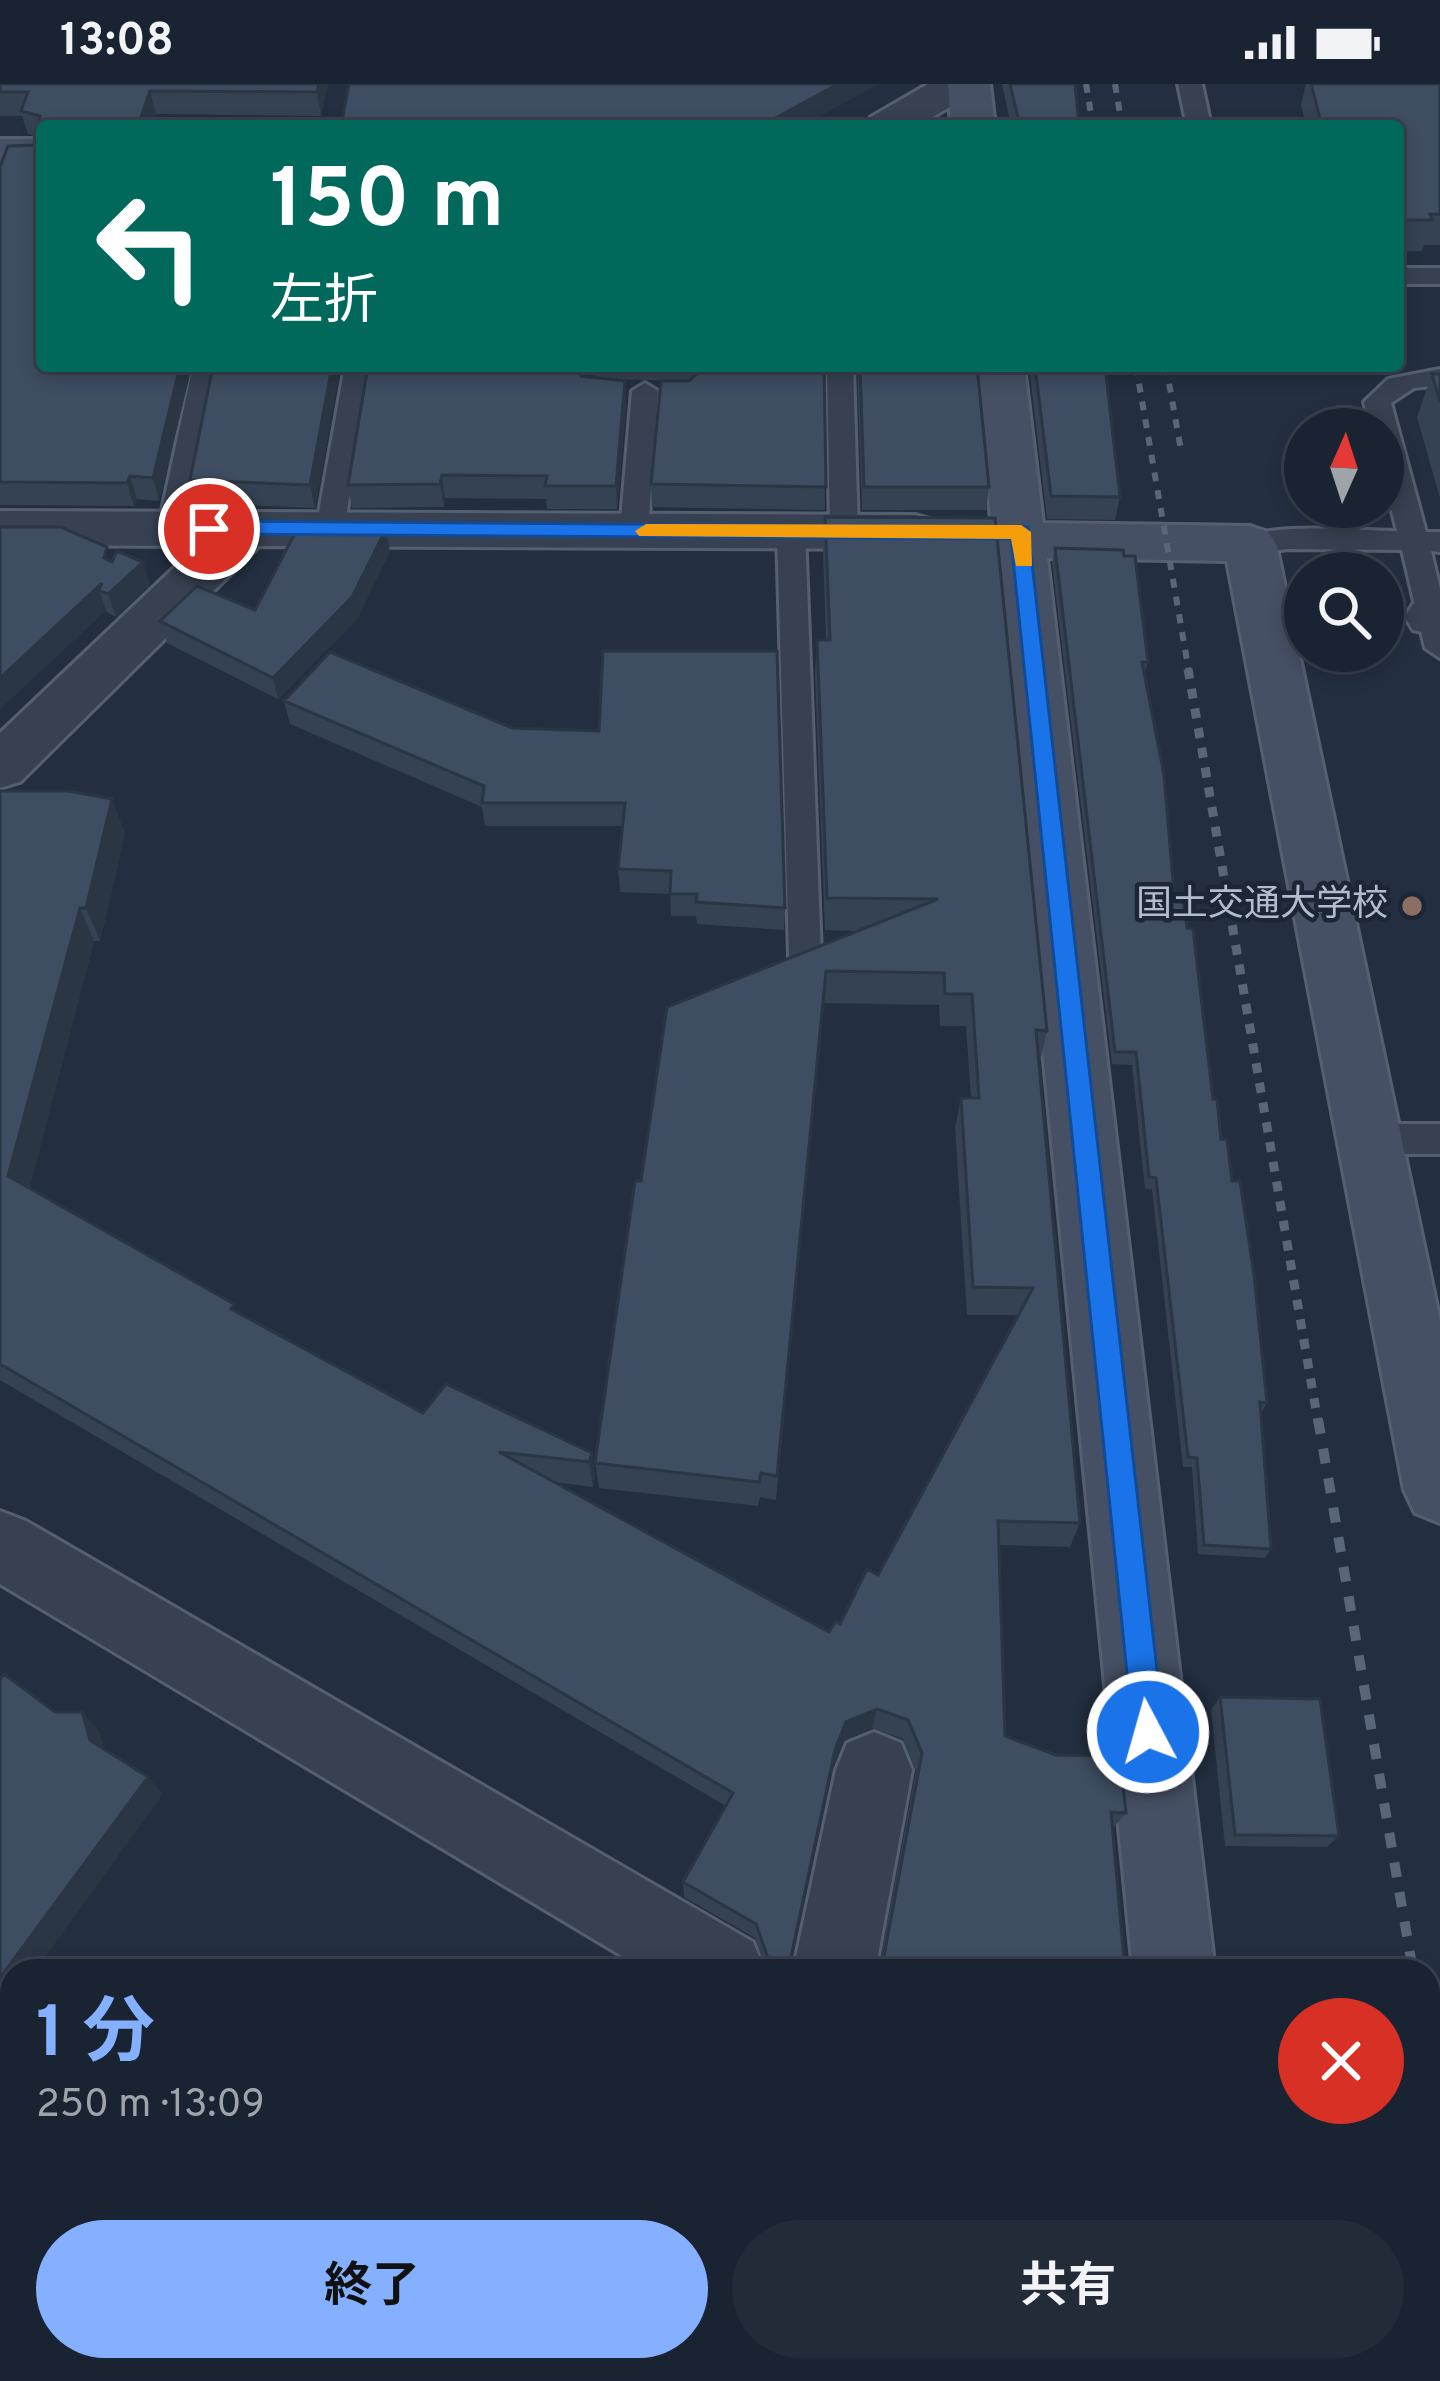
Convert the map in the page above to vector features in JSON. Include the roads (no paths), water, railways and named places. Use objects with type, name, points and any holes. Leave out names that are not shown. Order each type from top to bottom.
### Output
[{"type":"street","points":[[896,120],[959,84]]},
{"type":"street","points":[[968,84],[972,120]]},
{"type":"street","points":[[1001,372],[1173,1959]]},
{"type":"street","points":[[0,528],[844,531],[1250,544],[1440,1490]]},
{"type":"street","points":[[0,767],[246,529]]},
{"type":"street","points":[[4,1556],[703,1959]]},
{"type":"street","points":[[836,1959],[874,1770]]},
{"type":"lane","points":[[1190,84],[1198,120]]},
{"type":"lane","points":[[1404,276],[1440,276]]},
{"type":"lane","points":[[172,529],[205,372]]},
{"type":"lane","points":[[330,530],[357,372]]},
{"type":"lane","points":[[840,372],[844,531]]},
{"type":"lane","points":[[1437,628],[1427,541],[1376,402],[1389,387],[1412,378],[1440,376]]},
{"type":"lane","points":[[611,391],[655,391],[634,531]]},
{"type":"lane","points":[[791,531],[805,956]]},
{"type":"lane","points":[[1250,544],[1288,539],[1427,541]]},
{"type":"lane","points":[[1367,1139],[1440,1139]]},
{"type":"railway","points":[[1086,84],[1092,120]]},
{"type":"railway","points":[[1115,84],[1121,120]]},
{"type":"railway","points":[[1137,372],[1189,672]]},
{"type":"railway","points":[[1167,372],[1181,450]]},
{"type":"railway","points":[[1188,669],[1318,1422]]},
{"type":"railway","points":[[1318,1419],[1411,1959]]},
{"type":"place","name":"国土交通大学校","points":[[1412,906]]}]
